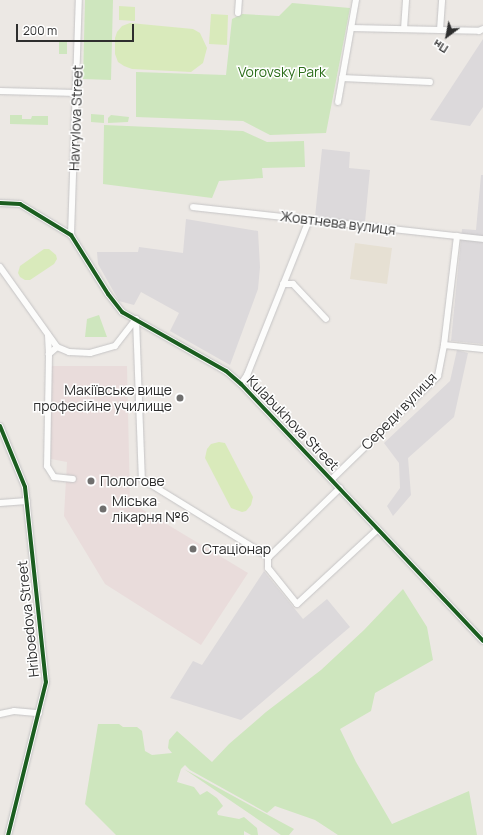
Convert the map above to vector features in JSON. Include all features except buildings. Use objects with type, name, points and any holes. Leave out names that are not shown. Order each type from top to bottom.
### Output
[{"type":"street","name":"Havrylova Street","points":[[71,235],[79,0]]},
{"type":"street","points":[[238,13],[239,0]]},
{"type":"street","points":[[338,102],[356,0]]},
{"type":"street","points":[[404,29],[406,0]]},
{"type":"street","points":[[440,30],[442,0]]},
{"type":"street","points":[[351,28],[479,31],[483,29]]},
{"type":"street","points":[[342,78],[430,82]]},
{"type":"street","points":[[0,91],[77,93]]},
{"type":"street","name":"Kulabukhova Street","points":[[0,202],[20,204],[71,235],[108,294],[122,312],[226,371],[241,384],[483,641]]},
{"type":"street","name":"Жовтнева вулиця","points":[[193,207],[483,239]]},
{"type":"street","points":[[241,384],[247,375],[309,220]]},
{"type":"street","name":"Середи вулиця","points":[[332,479],[438,376],[444,345],[457,236]]},
{"type":"street","points":[[0,267],[57,347],[69,352],[90,353],[116,346],[136,319]]},
{"type":"street","points":[[283,284],[293,284],[326,319]]},
{"type":"street","points":[[136,319],[142,479],[269,557]]},
{"type":"street","points":[[48,335],[47,466],[54,477],[73,479]]},
{"type":"street","points":[[444,345],[483,349]]},
{"type":"street","points":[[49,354],[57,347]]},
{"type":"street","name":"Hriboedova Street","points":[[0,426],[25,487],[46,682],[8,835]]},
{"type":"street","points":[[340,488],[269,557],[268,568],[297,604],[378,529]]},
{"type":"street","points":[[0,504],[27,501]]},
{"type":"street","points":[[0,714],[14,711],[39,713]]},
{"type":"shaded area","points":[[483,39],[483,107],[470,126],[430,120]]},
{"type":"shaded area","points":[[322,149],[350,152],[349,168],[370,170],[365,222],[315,217]]},
{"type":"shaded area","points":[[481,175],[483,175],[483,344],[451,341],[462,229],[476,230]]},
{"type":"shaded area","points":[[186,219],[258,231],[260,267],[258,289],[230,365],[170,331],[179,313],[141,292],[134,305],[119,301],[98,264],[97,252],[138,252],[139,247],[183,253]]},
{"type":"shaded area","points":[[355,243],[392,248],[387,284],[350,279]]},
{"type":"shaded area","points":[[457,350],[468,353],[454,417],[408,458],[411,495],[393,516],[387,506],[400,488],[399,463],[384,443],[450,381]]},
{"type":"shaded area","name":"Міська лікарня №6","points":[[51,366],[127,366],[130,502],[248,573],[201,645],[105,584],[64,516],[67,462],[51,459]]},
{"type":"shaded area","points":[[264,571],[303,619],[327,599],[350,627],[241,720],[170,698],[193,661],[202,665]]},
{"type":"green space","points":[[85,0],[113,0],[111,80],[83,79]]},
{"type":"green space","name":"Vorovsky Park","points":[[292,3],[350,8],[326,133],[270,135],[243,121],[136,117],[136,72],[226,75],[232,19],[242,14],[279,16]]},
{"type":"green space","points":[[119,6],[135,7],[135,21],[119,20]]},
{"type":"green space","points":[[211,14],[228,15],[227,45],[209,44]]},
{"type":"green space","points":[[130,23],[193,29],[200,33],[207,48],[203,63],[191,72],[132,69],[124,66],[118,62],[115,54],[115,38],[117,32],[122,26]]},
{"type":"green space","points":[[59,42],[67,42],[67,54],[59,54]]},
{"type":"green space","points":[[91,114],[104,115],[104,123],[91,122]]},
{"type":"green space","points":[[10,115],[22,115],[22,119],[31,119],[32,116],[48,116],[48,125],[10,124]]},
{"type":"green space","points":[[111,115],[129,117],[128,122],[108,123],[108,118]]},
{"type":"green space","points":[[104,125],[243,131],[267,142],[304,141],[305,167],[262,168],[263,178],[219,181],[212,198],[103,184]]},
{"type":"green space","points":[[44,249],[49,249],[56,255],[57,259],[54,264],[30,280],[25,280],[20,277],[18,273],[20,266]]},
{"type":"green space","points":[[99,315],[107,337],[85,337],[87,319]]},
{"type":"green space","points":[[219,442],[225,443],[253,497],[251,505],[246,511],[242,512],[231,508],[205,458],[207,449],[211,444]]},
{"type":"green space","points":[[403,589],[427,627],[433,660],[375,693],[371,711],[340,729],[356,762],[392,824],[469,791],[477,835],[338,835],[315,820],[275,806],[267,813],[190,770],[185,765],[181,769],[177,782],[194,787],[200,795],[207,791],[217,798],[223,806],[217,812],[218,815],[239,819],[244,817],[257,828],[258,835],[251,835],[244,831],[244,835],[116,835],[85,804],[98,724],[119,724],[123,727],[137,727],[142,731],[145,751],[152,755],[172,753],[168,748],[169,740],[177,731],[212,762],[229,744],[266,712],[321,670],[364,630]]},
{"type":"green space","points":[[184,769],[294,829],[289,835],[281,835]]},
{"type":"cycle path","points":[[0,203],[20,204],[71,235],[108,294],[122,312],[226,371],[241,384],[483,641]]},
{"type":"cycle path","points":[[0,426],[25,487],[46,682],[8,835]]},
{"type":"place","name":"Макіївське вище професійне училище","points":[[180,398]]},
{"type":"place","name":"Пологове","points":[[91,481]]},
{"type":"place","name":"Міська лікарня №6","points":[[103,509]]},
{"type":"place","name":"Стаціонар","points":[[193,549]]}]
